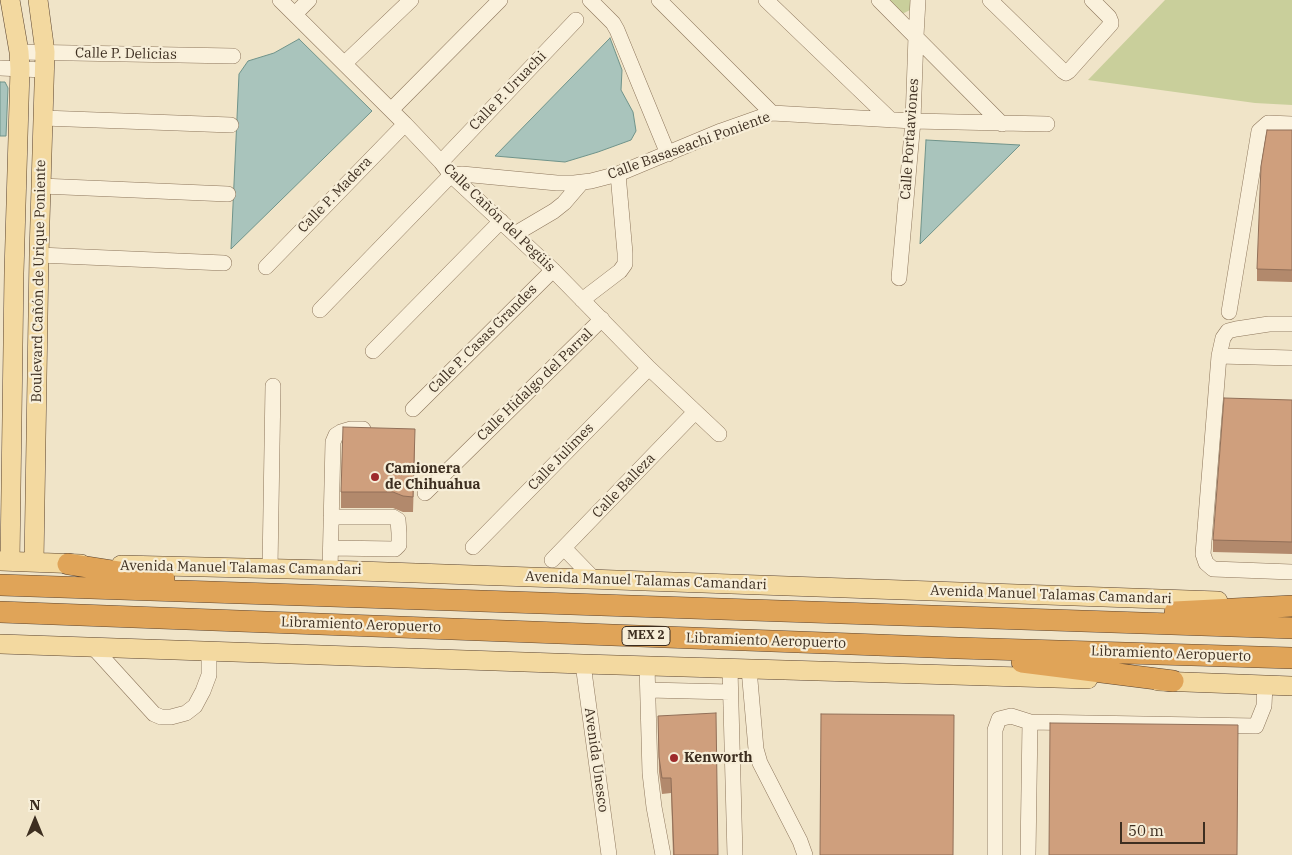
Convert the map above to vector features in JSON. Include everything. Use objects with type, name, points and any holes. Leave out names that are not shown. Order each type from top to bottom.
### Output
[{"type":"highway","points":[[68,564],[258,593]]},
{"type":"highway","name":"Libramiento Aeropuerto","points":[[0,585],[1292,628]]},
{"type":"highway","points":[[1054,620],[1122,614],[1292,605]]},
{"type":"highway","name":"Libramiento Aeropuerto","points":[[0,612],[958,648],[1292,658]]},
{"type":"highway","points":[[958,648],[992,657],[1029,663],[1173,681]]},
{"type":"main road","name":"Boulevard Cañón de Urique Poniente","points":[[34,562],[44,61],[38,0]]},
{"type":"main road","name":"Boulevard Cañón de Urique Poniente","points":[[5,561],[12,403],[20,60],[8,12]]},
{"type":"main road","points":[[14,273],[39,264]]},
{"type":"main road","points":[[12,403],[37,404]]},
{"type":"main road","name":"Avenida Manuel Talamas Camandari","points":[[5,561],[594,579],[1292,605]]},
{"type":"main road","points":[[0,644],[1292,686]]},
{"type":"street","name":"Calle Cañón del Pegüis","points":[[280,0],[405,124],[451,175],[553,270],[649,368],[719,434]]},
{"type":"street","points":[[295,14],[309,0]]},
{"type":"street","points":[[345,63],[411,0]]},
{"type":"street","points":[[391,110],[500,0]]},
{"type":"street","points":[[659,0],[772,113]]},
{"type":"street","points":[[766,0],[891,120]]},
{"type":"street","points":[[879,0],[1002,124]]},
{"type":"street","name":"Calle Portaaviones","points":[[899,278],[914,121],[918,0]]},
{"type":"street","points":[[990,0],[1066,73],[1110,25],[1109,17],[1092,0]]},
{"type":"street","points":[[592,1],[613,23],[617,30],[668,154]]},
{"type":"street","name":"Calle P. Uruachi","points":[[441,162],[576,20]]},
{"type":"street","name":"Calle P. Delicias","points":[[20,60],[234,56]]},
{"type":"street","points":[[0,68],[20,60]]},
{"type":"street","name":"Calle Basaseachi Poniente","points":[[451,175],[462,174],[557,183],[582,182],[618,174],[721,131],[772,113],[914,121],[1047,124]]},
{"type":"street","points":[[43,118],[231,125]]},
{"type":"street","points":[[1229,312],[1259,131],[1268,123],[1292,124]]},
{"type":"street","name":"Calle P. Madera","points":[[266,267],[405,124]]},
{"type":"street","points":[[582,300],[620,271],[625,264],[618,174]]},
{"type":"street","points":[[320,310],[451,175]]},
{"type":"street","points":[[515,234],[554,211],[564,203],[582,182]]},
{"type":"street","points":[[41,186],[228,194]]},
{"type":"street","points":[[373,351],[501,220]]},
{"type":"street","points":[[39,264],[224,263]]},
{"type":"street","name":"Calle P. Casas Grandes","points":[[414,409],[553,270]]},
{"type":"street","name":"Calle Hidalgo del Parral","points":[[425,493],[602,319]]},
{"type":"street","points":[[1292,324],[1269,324],[1236,329],[1228,331],[1224,338],[1219,356],[1204,554],[1206,563],[1213,569],[1292,572]]},
{"type":"street","points":[[1219,356],[1292,358]]},
{"type":"street","name":"Calle Julimes","points":[[473,547],[649,368]]},
{"type":"street","points":[[270,568],[273,386]]},
{"type":"street","name":"Calle Balleza","points":[[552,560],[695,412]]},
{"type":"street","points":[[330,570],[333,442],[336,435],[350,429],[376,429]]},
{"type":"street","points":[[331,517],[393,517],[398,520],[399,533],[399,545],[395,549],[331,548]]},
{"type":"street","points":[[564,548],[594,579]]},
{"type":"street","points":[[93,647],[154,714],[161,717],[171,717],[186,713],[195,706],[209,675],[209,651]]},
{"type":"street","name":"Avenida Unesco","points":[[583,664],[609,855]]},
{"type":"street","points":[[647,666],[650,773],[652,796],[663,855]]},
{"type":"street","points":[[730,669],[735,855]]},
{"type":"street","points":[[749,669],[756,749],[760,763],[800,841],[805,855]]},
{"type":"street","points":[[995,855],[995,730],[999,719],[1011,716],[1030,722],[1256,726],[1264,706],[1265,685]]},
{"type":"street","points":[[648,690],[730,692]]},
{"type":"street","points":[[1028,855],[1030,722]]},
{"type":"green space","points":[[888,0],[911,0],[910,10],[902,14]]},
{"type":"green space","points":[[1165,0],[1292,0],[1292,105],[1255,103],[1088,80]]},
{"type":"water","points":[[610,38],[622,70],[621,90],[633,112],[636,131],[631,140],[565,162],[495,156]]},
{"type":"water","points":[[299,39],[372,111],[231,249],[239,74],[248,61],[274,53]]},
{"type":"water","points":[[0,82],[5,82],[8,88],[6,136],[0,136]]},
{"type":"water","points":[[926,140],[1020,145],[920,244]]},
{"type":"building","points":[[1267,130],[1292,130],[1292,270],[1257,269],[1261,166]]},
{"type":"building","points":[[1224,398],[1292,400],[1292,542],[1213,540]]},
{"type":"building","name":"Camionera de Chihuahua","points":[[343,427],[415,429],[413,497],[393,492],[341,492]]},
{"type":"building","points":[[716,713],[718,855],[674,855],[671,778],[662,778],[659,757],[658,716]]},
{"type":"building","points":[[821,714],[954,715],[953,855],[820,855]]},
{"type":"building","points":[[1050,723],[1238,725],[1237,855],[1049,855]]},
{"type":"place","name":"Camionera de Chihuahua","points":[[375,477]]},
{"type":"place","name":"Kenworth","points":[[674,758]]}]
